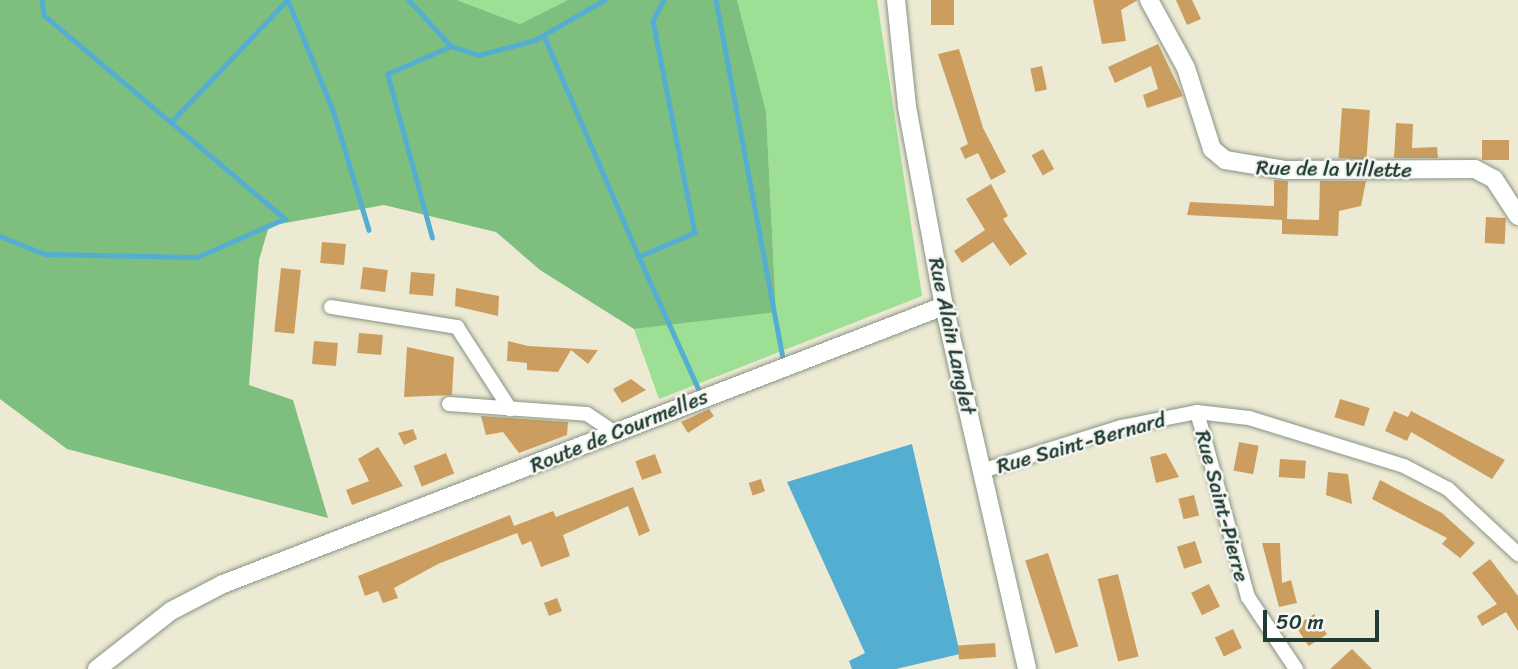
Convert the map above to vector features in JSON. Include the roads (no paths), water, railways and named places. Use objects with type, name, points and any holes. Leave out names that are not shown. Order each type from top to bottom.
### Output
[{"type":"street","name":"Rue Alain Langlet","points":[[896,0],[907,107],[944,306],[1027,669]]},
{"type":"street","name":"Rue de la Villette","points":[[1149,0],[1186,68],[1212,149],[1225,160],[1286,170],[1475,169],[1494,179],[1512,195],[1518,216]]},
{"type":"street","name":"Route de Courmelles","points":[[97,669],[171,611],[295,555],[944,306]]},
{"type":"street","points":[[331,307],[457,327],[509,409]]},
{"type":"street","points":[[449,404],[587,414],[615,433]]},
{"type":"street","name":"Rue Saint-Bernard","points":[[982,471],[1121,427],[1197,412],[1249,418],[1368,451],[1448,489],[1512,537],[1518,554]]},
{"type":"street","name":"Rue Saint-Pierre","points":[[1197,412],[1248,597],[1296,669]]},
{"type":"water","points":[[912,444],[960,654],[896,669],[852,669],[849,661],[865,653],[787,482]]},
{"type":"waterway","points":[[42,0],[44,15],[285,219]]},
{"type":"waterway","points":[[171,122],[287,0]]},
{"type":"waterway","points":[[288,0],[333,110],[369,230]]},
{"type":"waterway","points":[[409,0],[451,46],[479,55],[535,40],[604,0]]},
{"type":"waterway","points":[[664,0],[653,21],[695,233],[639,257],[701,394]]},
{"type":"waterway","points":[[716,0],[784,364]]},
{"type":"waterway","points":[[544,36],[639,257]]},
{"type":"waterway","points":[[432,238],[387,74],[451,46]]},
{"type":"waterway","points":[[0,236],[45,254],[197,257],[284,219]]}]
